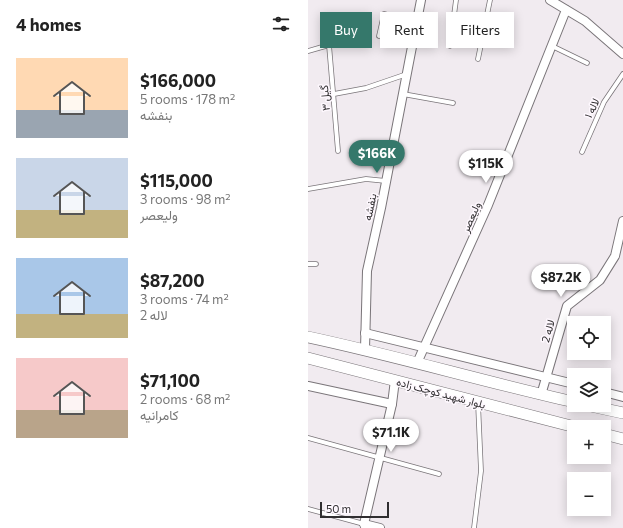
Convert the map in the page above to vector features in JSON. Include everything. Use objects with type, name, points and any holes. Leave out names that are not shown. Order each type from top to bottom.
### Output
[{"type":"main road","name":"بلوار شهید کوچک زاده","points":[[308,337],[365,349],[567,401]]},
{"type":"main road","name":"بلوار شهید کوچک زاده","points":[[308,358],[567,425]]},
{"type":"main road","points":[[611,411],[623,414]]},
{"type":"main road","points":[[611,436],[623,439]]},
{"type":"street","name":"بنفشه","points":[[419,12],[421,0]]},
{"type":"street","points":[[550,0],[585,21],[623,54]]},
{"type":"street","name":"ولیعصر","points":[[417,363],[488,205],[566,10]]},
{"type":"street","name":"بنفشه","points":[[365,349],[367,271],[413,48]]},
{"type":"street","name":"لاله 2","points":[[541,395],[567,306],[600,280],[615,256],[623,220]]},
{"type":"street","points":[[365,333],[567,382]]},
{"type":"street","points":[[380,528],[363,526],[392,404],[394,380]]},
{"type":"street","points":[[308,386],[392,404]]},
{"type":"street","points":[[611,394],[623,397]]},
{"type":"lane","points":[[454,12],[456,0]]},
{"type":"lane","points":[[478,59],[490,0]]},
{"type":"lane","points":[[379,36],[380,32]]},
{"type":"lane","name":"گیل ۳","points":[[308,51],[329,45],[338,151]]},
{"type":"lane","points":[[552,46],[587,63]]},
{"type":"lane","points":[[334,94],[366,88],[408,74]]},
{"type":"lane","name":"لاله ۱","points":[[582,152],[604,102],[623,74]]},
{"type":"lane","points":[[403,94],[453,103]]},
{"type":"lane","points":[[308,189],[366,179],[386,181]]},
{"type":"lane","points":[[308,264],[316,264]]},
{"type":"lane","points":[[474,528],[481,471],[478,403]]},
{"type":"lane","points":[[308,438],[439,474]]},
{"type":"lane","points":[[308,509],[363,526]]}]
